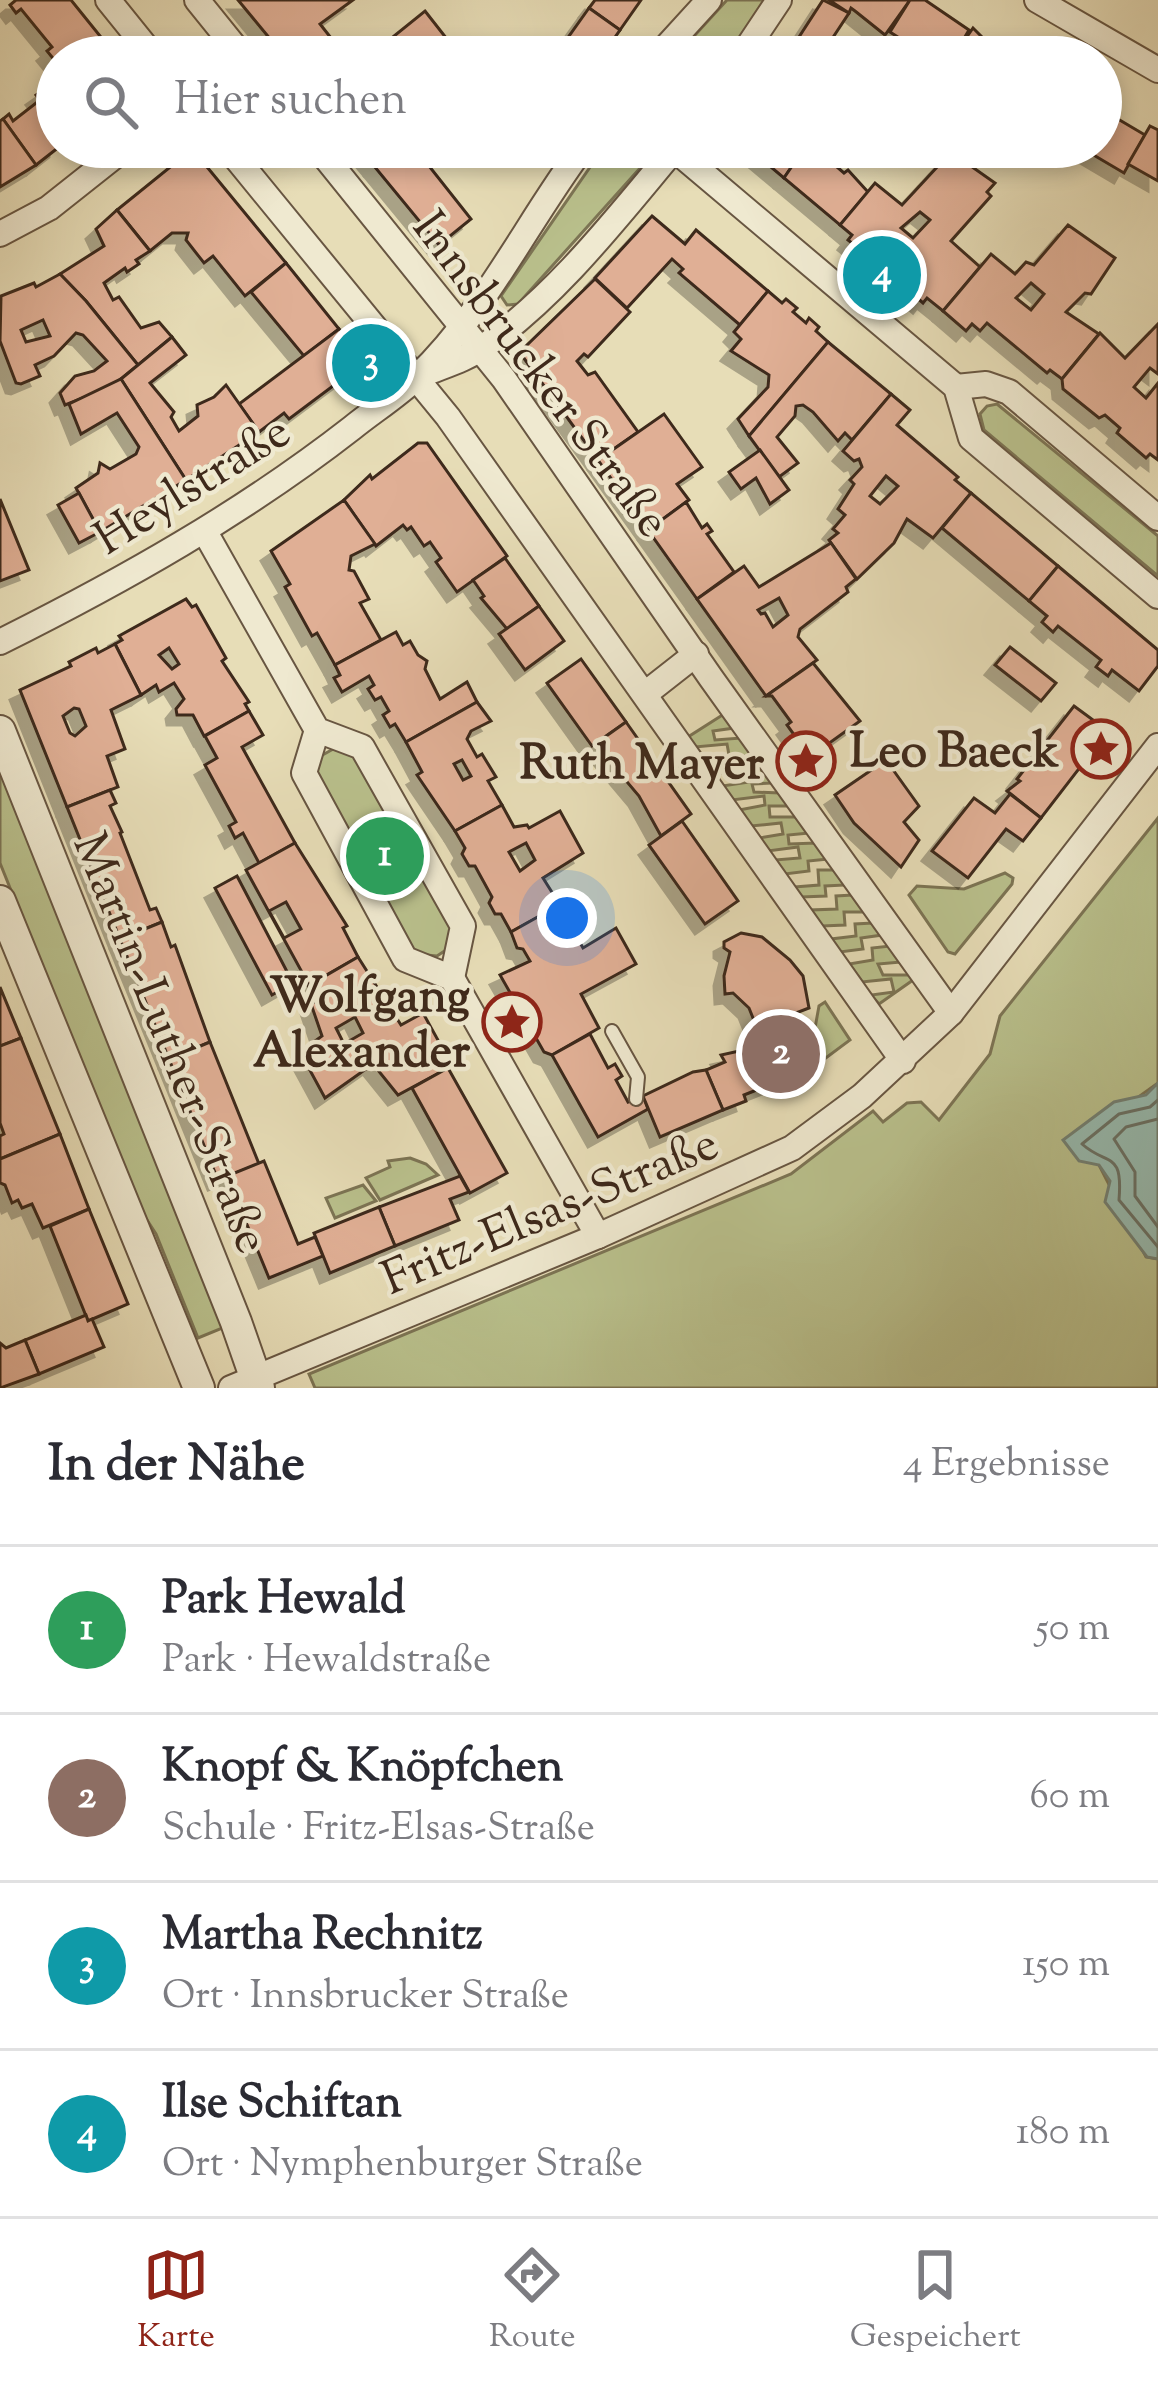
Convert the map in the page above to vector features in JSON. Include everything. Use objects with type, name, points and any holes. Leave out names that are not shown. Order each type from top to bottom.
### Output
[{"type":"street","points":[[108,0],[137,36]]},
{"type":"street","points":[[196,0],[224,36]]},
{"type":"street","points":[[677,36],[710,0]]},
{"type":"street","points":[[755,36],[779,0]]},
{"type":"street","points":[[1037,0],[1099,36]]},
{"type":"street","points":[[1122,49],[1158,70]]},
{"type":"street","points":[[0,234],[49,208],[99,168]]},
{"type":"street","points":[[244,168],[416,377],[903,1061]]},
{"type":"street","name":"Innsbrucker Straße","points":[[334,168],[481,350],[951,1013]]},
{"type":"street","name":"Heylstraße","points":[[0,642],[206,532],[416,377],[462,326],[569,168]]},
{"type":"street","name":"Heylstraße","points":[[416,377],[481,350],[560,279],[657,168]]},
{"type":"street","points":[[699,168],[956,387],[971,438],[1158,596]]},
{"type":"street","points":[[956,387],[986,384],[1009,392],[1158,518]]},
{"type":"street","points":[[206,532],[317,730],[362,747],[463,926],[452,977]]},
{"type":"street","points":[[645,694],[696,654]]},
{"type":"street","points":[[317,730],[304,773],[405,959],[452,977],[598,1236]]},
{"type":"street","name":"Martin-Luther-Straße","points":[[0,731],[249,1384]]},
{"type":"street","name":"Fritz-Elsas-Straße","points":[[249,1384],[792,1148],[903,1061],[951,1013],[1158,746]]},
{"type":"street","points":[[0,901],[199,1388]]},
{"type":"lane","points":[[612,1031],[638,1077],[637,1099]]},
{"type":"green space","points":[[727,0],[767,0],[742,36],[694,36]]},
{"type":"green space","points":[[589,168],[640,168],[518,304],[507,305],[501,296]]},
{"type":"green space","points":[[997,404],[1158,536],[1158,576],[984,430],[980,414]]},
{"type":"green space","points":[[724,714],[734,728],[713,731],[715,740],[741,738],[753,755],[732,757],[734,767],[760,765],[774,783],[752,784],[754,792],[780,793],[790,806],[769,806],[770,817],[797,817],[809,833],[788,835],[789,844],[816,843],[828,859],[808,861],[809,871],[785,874],[775,860],[800,858],[798,847],[768,851],[759,838],[783,834],[781,823],[751,826],[739,810],[765,805],[764,796],[732,800],[722,786],[749,782],[747,771],[714,774],[702,758],[729,755],[727,744],[695,747],[688,737]]},
{"type":"green space","points":[[335,748],[353,752],[452,928],[446,950],[437,956],[416,954],[315,778],[319,757]]},
{"type":"green space","points":[[0,767],[225,1327],[198,1338],[156,1234],[138,1206],[0,863]]},
{"type":"green space","points":[[1158,818],[1158,1083],[1137,1098],[1099,1165],[1146,1257],[1158,1259],[1158,1388],[315,1388],[309,1374],[791,1174],[873,1111],[883,1122],[907,1103],[921,1102],[939,1120],[990,1054],[1000,1016]]},
{"type":"green space","points":[[818,870],[835,870],[846,885],[825,886],[826,896],[801,897],[794,887],[819,885]]},
{"type":"green space","points":[[1005,873],[1013,878],[1012,884],[955,954],[948,952],[909,895],[917,886],[964,889]]},
{"type":"green space","points":[[853,895],[865,912],[844,912],[845,925],[822,926],[811,910],[837,909],[836,896]]},
{"type":"green space","points":[[873,923],[882,935],[861,938],[863,949],[840,952],[831,939],[856,936],[855,924]]},
{"type":"green space","points":[[890,946],[901,962],[878,964],[883,975],[910,975],[913,980],[879,1004],[871,995],[894,992],[891,979],[862,982],[849,964],[873,960],[872,948]]},
{"type":"green space","points":[[825,1002],[850,1040],[807,1072],[819,1006]]},
{"type":"green space","points":[[410,1158],[438,1175],[380,1200],[366,1178],[390,1167],[388,1161]]},
{"type":"green space","points":[[363,1185],[376,1201],[335,1218],[326,1198]]},
{"type":"water","points":[[1158,1083],[1158,1259],[1147,1257],[1105,1202],[1110,1181],[1099,1165],[1079,1161],[1063,1140],[1114,1102],[1146,1095]]},
{"type":"building","points":[[16,0],[71,0],[100,36],[43,36],[21,9],[16,13],[10,5]]},
{"type":"building","points":[[238,0],[353,0],[320,24],[329,36],[268,36]]},
{"type":"building","points":[[595,0],[641,0],[620,30],[589,8]]},
{"type":"building","points":[[823,0],[849,13],[834,36],[800,36]]},
{"type":"building","points":[[829,0],[910,0],[885,35],[851,8],[849,13]]},
{"type":"building","points":[[910,0],[925,0],[969,30],[965,36],[896,36],[890,32]]},
{"type":"building","points":[[589,8],[620,30],[616,36],[569,36]]},
{"type":"building","points":[[425,11],[445,36],[394,36]]},
{"type":"building","points":[[36,103],[36,165],[3,119],[9,114],[13,121]]},
{"type":"building","points":[[0,121],[36,165],[0,187]]},
{"type":"building","points":[[1122,121],[1145,135],[1124,173],[1116,168],[1122,168]]},
{"type":"building","points":[[1150,126],[1158,130],[1158,181],[1128,164]]},
{"type":"building","points":[[169,168],[208,168],[286,263],[245,296],[213,256],[204,263],[186,240],[188,233],[172,233],[150,251],[117,210]]},
{"type":"building","points":[[376,168],[431,168],[471,219],[439,245]]},
{"type":"building","points":[[772,168],[791,168],[784,178]]},
{"type":"building","points":[[791,168],[838,168],[844,173],[848,170],[868,192],[840,225],[784,178]]},
{"type":"building","points":[[936,168],[974,168],[995,183],[987,192],[991,196],[951,241],[980,267],[943,311],[927,298],[923,303],[907,289],[911,284],[872,251],[868,256],[848,240],[852,235],[840,225],[875,183],[902,205]],"holes":[[[920,212],[930,220],[913,238],[901,228]]]},
{"type":"building","points":[[117,210],[150,251],[136,260],[139,264],[104,283],[113,300],[119,297],[141,328],[159,322],[172,337],[138,365],[60,274],[104,246],[96,229]]},
{"type":"building","points":[[652,216],[685,244],[696,230],[768,291],[740,325],[679,273],[683,269],[672,259],[627,308],[595,278]]},
{"type":"building","points":[[1068,225],[1115,258],[1091,294],[1085,293],[1066,312],[1099,334],[1062,379],[1050,370],[1047,373],[987,323],[980,331],[972,324],[966,331],[943,311],[991,254],[1015,274],[1026,262],[1034,265]],"holes":[[[1031,283],[1044,294],[1031,310],[1016,298]]]},
{"type":"building","points":[[286,263],[339,329],[304,356],[251,292]]},
{"type":"building","points":[[60,274],[138,365],[111,387],[65,405],[60,393],[75,376],[107,361],[76,333],[54,356],[35,365],[40,376],[16,383],[0,341],[1,296],[34,283],[36,287]],"holes":[[[43,320],[50,336],[26,342],[21,330]]]},
{"type":"building","points":[[595,279],[630,312],[588,357],[584,354],[577,361],[588,375],[595,372],[638,432],[598,460],[523,357],[524,348]]},
{"type":"building","points":[[768,291],[797,308],[793,312],[806,323],[809,318],[828,342],[749,436],[738,419],[768,387],[769,375],[731,351],[741,339],[734,332]]},
{"type":"building","points":[[1158,324],[1158,374],[1150,368],[1134,387],[1146,398],[1158,383],[1158,460],[1150,454],[1146,458],[1117,433],[1120,428],[1105,415],[1099,418],[1063,389],[1062,379],[1100,333],[1125,358]]},
{"type":"building","points":[[339,329],[365,362],[289,419],[284,413],[259,432],[239,404]]},
{"type":"building","points":[[172,337],[186,355],[150,383],[174,412],[171,417],[179,431],[198,416],[197,405],[226,385],[259,432],[186,480],[121,379]]},
{"type":"building","points":[[828,342],[891,394],[852,440],[845,433],[838,441],[813,412],[796,406],[795,416],[777,437],[798,463],[779,477],[749,436]]},
{"type":"building","points":[[121,379],[186,480],[100,532],[76,488],[98,473],[100,463],[110,469],[136,454],[139,447],[117,413],[81,434],[69,404]]},
{"type":"building","points":[[891,394],[910,410],[897,425],[971,493],[933,538],[907,519],[894,543],[857,579],[829,540],[838,533],[833,529],[845,515],[838,509],[854,484],[850,480],[862,467],[859,459],[854,461],[843,451]],"holes":[[[886,476],[898,486],[880,504],[870,496]]]},
{"type":"building","points":[[664,414],[702,467],[677,484],[689,500],[648,530],[598,460]]},
{"type":"building","points":[[418,443],[427,443],[507,556],[457,592],[436,562],[441,558],[430,542],[424,546],[411,527],[407,530],[403,525],[376,546],[344,500],[370,475],[372,479]]},
{"type":"building","points":[[760,450],[789,490],[770,504],[756,478],[741,489],[729,472]]},
{"type":"building","points":[[79,493],[100,532],[79,543],[58,505]]},
{"type":"building","points":[[971,493],[1058,566],[1029,601],[942,528]]},
{"type":"building","points":[[0,499],[29,570],[0,581]]},
{"type":"building","points":[[344,500],[375,544],[351,556],[349,570],[369,599],[360,603],[381,640],[335,665],[317,633],[312,636],[271,551]]},
{"type":"building","points":[[686,502],[702,528],[707,524],[712,531],[707,534],[734,572],[697,599],[648,530]]},
{"type":"building","points":[[831,543],[856,579],[846,587],[848,592],[800,629],[798,637],[817,660],[766,696],[697,599],[744,566],[759,587]],"holes":[[[779,598],[788,615],[773,627],[758,610]]]},
{"type":"building","points":[[505,558],[539,606],[507,629],[481,598],[473,580]]},
{"type":"building","points":[[1058,566],[1158,650],[1158,666],[1139,691],[1112,670],[1108,676],[1096,667],[1101,660],[1058,626],[1053,632],[1042,622],[1047,616],[1029,601]]},
{"type":"building","points":[[186,599],[192,607],[196,605],[226,658],[222,661],[249,702],[245,704],[249,711],[204,736],[193,715],[177,715],[184,699],[174,683],[159,692],[156,685],[141,695],[115,644],[122,640],[119,636]],"holes":[[[169,648],[179,664],[172,669],[159,655]]]},
{"type":"building","points":[[539,606],[564,641],[525,670],[499,634]]},
{"type":"building","points":[[396,632],[403,645],[410,641],[427,661],[425,669],[440,699],[467,682],[477,702],[406,742],[383,715],[389,711],[381,697],[375,700],[368,689],[374,685],[369,676],[342,692],[334,678],[340,675],[335,665]]},
{"type":"building","points":[[115,644],[141,695],[111,710],[125,749],[107,756],[118,787],[67,807],[20,690],[71,666],[69,662],[96,648],[98,653]],"holes":[[[79,709],[86,726],[75,736],[63,716]]]},
{"type":"building","points":[[1010,647],[1056,683],[1041,701],[995,665]]},
{"type":"building","points":[[581,659],[626,722],[592,746],[547,683]]},
{"type":"building","points":[[813,663],[860,721],[810,757],[787,725],[791,722],[772,696],[766,696]]},
{"type":"building","points":[[477,702],[491,721],[471,731],[467,739],[496,777],[488,781],[502,805],[455,831],[417,775],[422,772],[406,742]],"holes":[[[462,760],[471,776],[463,780],[454,764]]]},
{"type":"building","points":[[1074,706],[1108,731],[1041,818],[1007,791],[1020,781],[1017,779]]},
{"type":"building","points":[[249,711],[263,735],[242,747],[295,843],[259,863],[243,833],[235,838],[229,826],[236,822],[205,765],[217,758],[205,736]]},
{"type":"building","points":[[626,722],[691,814],[661,836],[639,796],[595,744]]},
{"type":"building","points":[[886,760],[919,806],[904,822],[919,840],[901,867],[854,823],[835,795]]},
{"type":"building","points":[[110,790],[116,803],[110,806],[150,910],[156,908],[162,922],[120,939],[67,807]]},
{"type":"building","points":[[1010,794],[1041,818],[1023,841],[1006,829],[968,878],[932,851],[974,798],[995,813]]},
{"type":"building","points":[[502,805],[514,827],[529,828],[560,811],[583,853],[543,878],[560,905],[511,932],[501,914],[495,914],[489,903],[492,897],[475,866],[469,866],[462,854],[465,848],[455,831]],"holes":[[[526,843],[535,860],[520,871],[509,852]]]},
{"type":"building","points":[[682,821],[738,901],[705,924],[649,845]]},
{"type":"building","points":[[295,843],[347,926],[343,928],[358,957],[309,985],[246,870]],"holes":[[[286,902],[301,929],[284,938],[269,911]]]},
{"type":"building","points":[[237,876],[293,983],[272,995],[215,888]]},
{"type":"building","points":[[559,905],[583,948],[616,928],[636,964],[581,994],[599,1028],[552,1055],[544,1052],[500,975],[530,961],[517,948],[511,932]]},
{"type":"building","points":[[162,922],[210,1042],[169,1059],[120,939]]},
{"type":"building","points":[[741,933],[762,937],[790,960],[803,976],[809,1008],[757,1028],[749,1008],[733,993],[725,994],[730,952],[724,942]]},
{"type":"building","points":[[358,957],[401,1025],[423,1013],[448,1068],[398,1095],[373,1064],[325,1098],[300,1052],[322,1036],[311,1004],[317,1001],[308,986]],"holes":[[[355,1017],[363,1033],[344,1044],[336,1028]]]},
{"type":"building","points":[[0,987],[21,1038],[0,1046]]},
{"type":"building","points":[[791,1015],[799,1037],[788,1041],[796,1059],[779,1065],[782,1072],[772,1084],[723,1110],[706,1070],[725,1062],[721,1055],[744,1050],[741,1044],[762,1041],[757,1029]]},
{"type":"building","points":[[590,1034],[608,1068],[615,1064],[622,1076],[616,1080],[628,1102],[643,1096],[648,1109],[598,1137],[552,1055]]},
{"type":"building","points":[[21,1038],[60,1134],[0,1159],[0,1136],[4,1134],[0,1046]]},
{"type":"building","points":[[210,1042],[259,1164],[218,1180],[169,1059]]},
{"type":"building","points":[[448,1068],[507,1173],[470,1193],[412,1088]]},
{"type":"building","points":[[706,1070],[723,1110],[660,1137],[643,1096]]},
{"type":"building","points":[[60,1134],[89,1209],[43,1228],[32,1204],[22,1208],[18,1200],[12,1203],[0,1183],[0,1159]]},
{"type":"building","points":[[264,1161],[298,1244],[315,1237],[323,1256],[269,1278],[227,1176]]},
{"type":"building","points":[[460,1176],[469,1192],[450,1199],[459,1220],[395,1246],[379,1207]]},
{"type":"building","points":[[379,1207],[395,1246],[330,1273],[314,1233]]},
{"type":"building","points":[[89,1209],[128,1304],[88,1321],[50,1226]]},
{"type":"building","points":[[86,1315],[104,1347],[39,1374],[25,1340]]},
{"type":"building","points":[[25,1340],[39,1374],[0,1388],[0,1343],[6,1348]]},
{"type":"place","name":"Ilse Schiftan","points":[[882,275]]},
{"type":"place","name":"Martha Rechnitz","points":[[371,363]]},
{"type":"place","name":"Leo Baeck","points":[[1101,749]]},
{"type":"place","name":"Ruth Mayer","points":[[806,761]]},
{"type":"place","name":"Park Hewald","points":[[385,856]]},
{"type":"place","name":"Wolfgang Alexander","points":[[512,1022]]},
{"type":"place","name":"Knopf & Knöpfchen","points":[[781,1054]]}]
